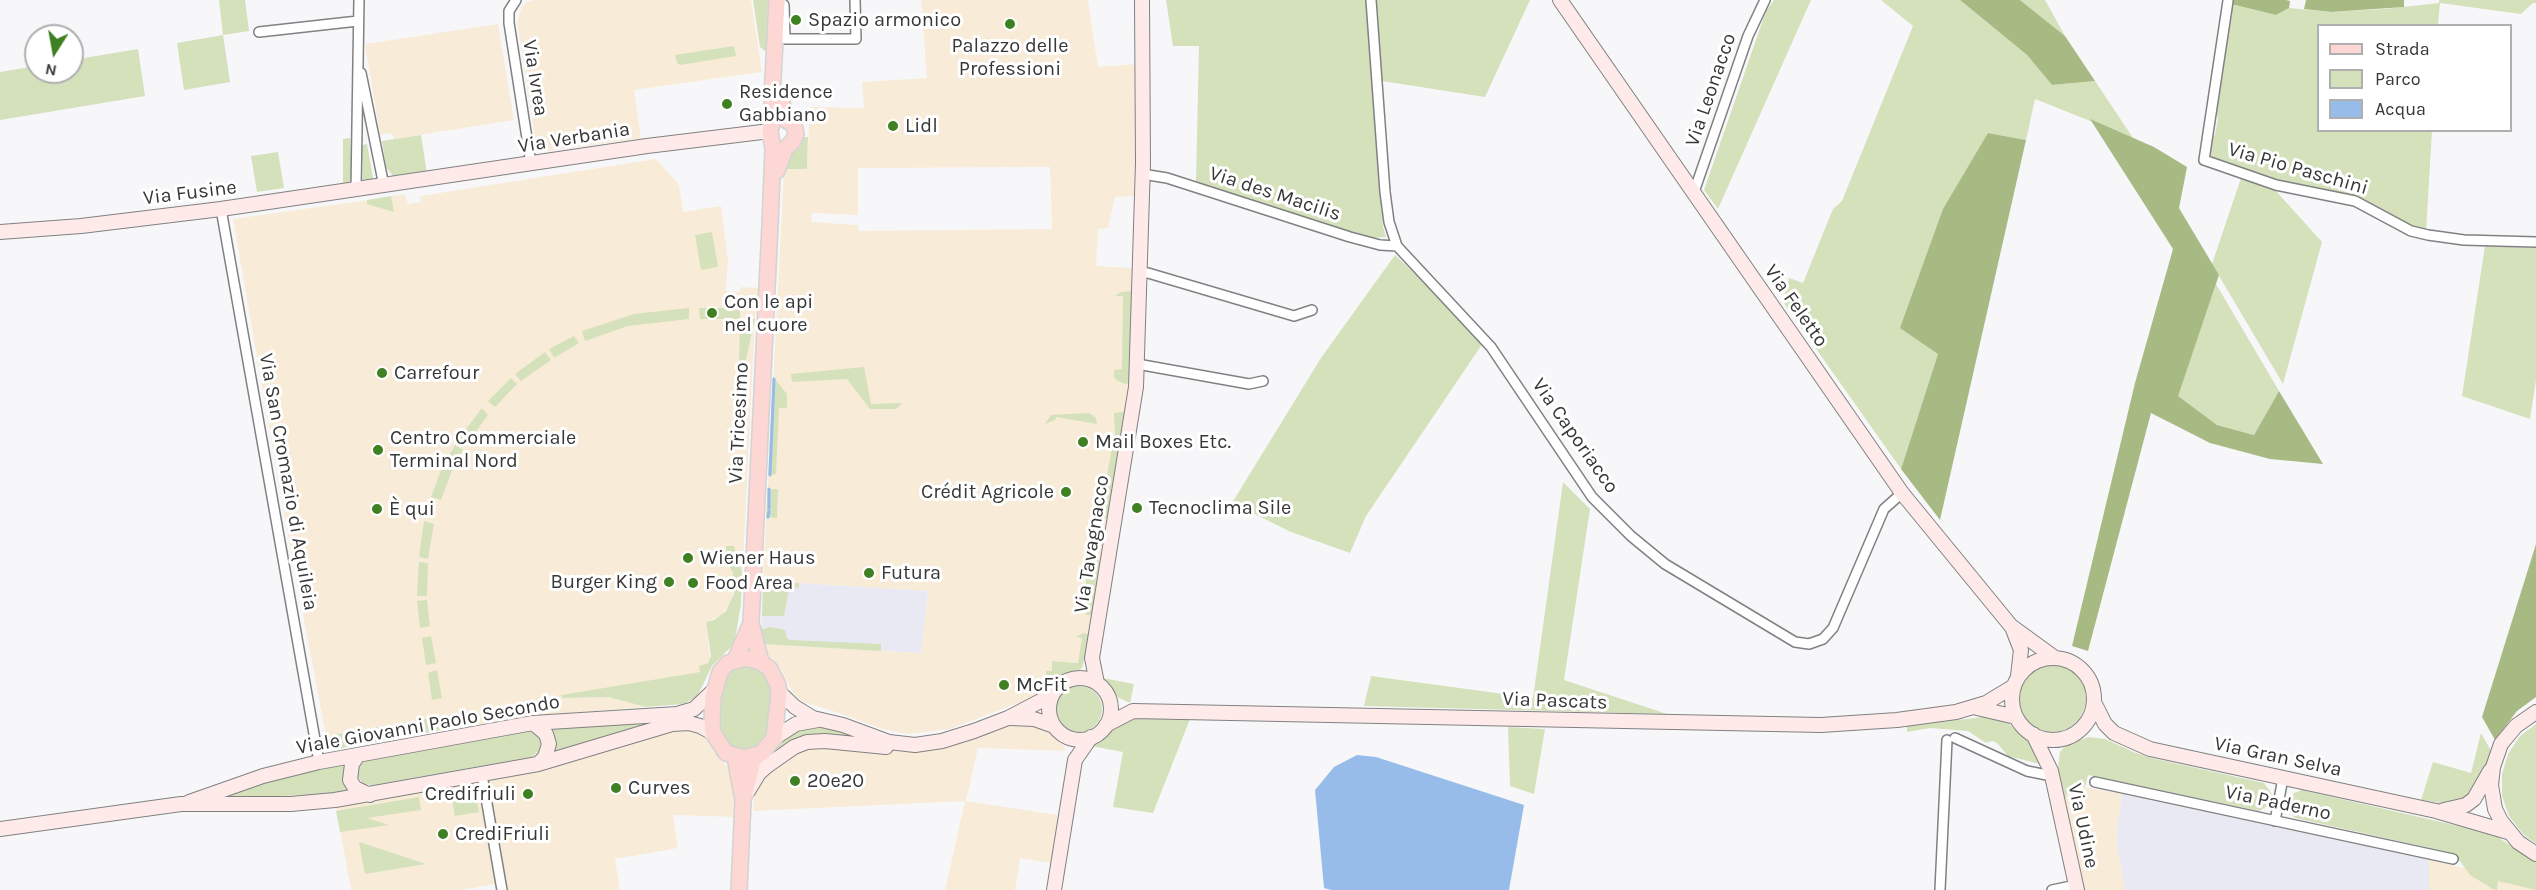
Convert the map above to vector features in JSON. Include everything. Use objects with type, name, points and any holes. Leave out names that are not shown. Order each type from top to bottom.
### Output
[{"type":"main road","name":"Via Tricesimo","points":[[777,0],[778,132]]},
{"type":"main road","name":"Via Tricesimo","points":[[761,662],[751,623],[770,225],[781,100],[786,0]]},
{"type":"main road","name":"Via Tavagnacco","points":[[1097,683],[1092,658],[1134,406],[1137,364],[1142,174],[1142,0]]},
{"type":"main road","name":"Via Feletto","points":[[1560,0],[1902,493],[2011,626],[2055,658]]},
{"type":"main road","name":"Via Verbania","points":[[384,186],[531,164],[778,132]]},
{"type":"main road","name":"Via Fusine","points":[[0,232],[81,226],[384,186]]},
{"type":"main road","name":"Via Tricesimo","points":[[735,660],[751,623]]},
{"type":"main road","name":"Via Feletto","points":[[2011,626],[2021,650],[2016,681]]},
{"type":"main road","points":[[746,658],[761,662],[775,676],[779,693],[774,738],[768,749],[754,756],[745,759],[735,757],[726,753],[713,733],[714,690],[723,668],[735,660],[746,658]]},
{"type":"main road","name":"Via Tavagnacco","points":[[1077,678],[1092,658]]},
{"type":"main road","points":[[2094,702],[2081,729],[2056,739],[2033,734],[2016,717],[2012,696],[2016,681],[2028,666],[2041,660],[2055,658],[2067,660],[2084,672],[2091,684],[2094,702],[2105,724],[2114,733]]},
{"type":"main road","points":[[743,801],[759,773],[780,756],[801,744],[825,741],[890,747],[953,739],[1008,718],[1052,695],[1067,680],[1088,679],[1097,683],[1108,696],[1110,716],[1106,725],[1091,737],[1075,760],[1054,890]]},
{"type":"main road","name":"Via Pascats","points":[[1975,708],[2016,681]]},
{"type":"main road","name":"Viale Giovanni Paolo Secondo","points":[[182,804],[263,776],[319,762],[532,723],[677,714],[694,709],[714,690]]},
{"type":"main road","points":[[779,693],[801,711],[821,720],[843,725],[889,742],[915,745]]},
{"type":"main road","points":[[1052,695],[1049,716],[1054,726],[1066,737],[1075,760]]},
{"type":"main road","name":"Via Pascats","points":[[1108,696],[1133,711]]},
{"type":"main road","name":"Via Pascats","points":[[1106,725],[1133,711],[1821,725],[1897,720],[1975,708],[2016,717]]},
{"type":"main road","points":[[2536,712],[2516,726],[2501,744],[2493,767],[2491,785],[2493,801],[2508,832],[2536,854]]},
{"type":"main road","points":[[1008,718],[1025,717],[1054,726]]},
{"type":"main road","points":[[774,738],[796,724],[821,720]]},
{"type":"main road","points":[[532,723],[546,734],[549,744],[545,757],[538,764]]},
{"type":"main road","name":"Viale Giovanni Paolo Secondo","points":[[0,830],[182,804],[291,804],[370,795],[538,764],[672,724],[689,723],[713,733]]},
{"type":"main road","name":"Via Gran Selva","points":[[2081,729],[2114,733],[2150,749],[2436,811],[2508,832]]},
{"type":"main road","name":"Via Udine","points":[[2033,734],[2052,774],[2077,888]]},
{"type":"main road","name":"Via Udine","points":[[2052,774],[2055,754],[2068,736]]},
{"type":"main road","points":[[1066,737],[1079,740],[1091,737]]},
{"type":"main road","points":[[358,755],[352,764],[350,780],[355,788],[370,795]]},
{"type":"main road","points":[[739,890],[743,801],[754,756]]},
{"type":"main road","points":[[735,757],[743,801]]},
{"type":"main road","name":"Via Gran Selva","points":[[2436,811],[2456,809],[2474,799],[2493,767]]},
{"type":"street","points":[[356,190],[359,0]]},
{"type":"street","name":"Via Ivrea","points":[[516,0],[509,11],[509,23],[531,164]]},
{"type":"street","points":[[785,39],[856,39],[855,0]]},
{"type":"street","name":"Via Caporiacco","points":[[1371,0],[1385,192],[1389,222],[1397,246],[1491,347],[1599,505],[1648,552],[1795,642],[1809,644],[1816,642],[1833,628],[1884,509],[1902,493]]},
{"type":"street","name":"Via Leonacco","points":[[1694,192],[1748,36],[1765,0]]},
{"type":"street","name":"Via Pio Paschini","points":[[2228,1],[2204,160],[2276,185],[2355,201],[2411,231],[2464,240],[2536,242]]},
{"type":"street","points":[[260,32],[358,21]]},
{"type":"street","points":[[357,50],[384,186]]},
{"type":"street","points":[[357,132],[372,129]]},
{"type":"street","name":"Via des Macilis","points":[[1142,174],[1167,178],[1350,237],[1380,245],[1397,246]]},
{"type":"street","name":"Via San Cromazio di Aquileia","points":[[220,209],[319,762]]},
{"type":"street","points":[[1139,273],[1148,273],[1294,316],[1312,310]]},
{"type":"street","points":[[1137,364],[1249,384],[1263,381]]},
{"type":"street","points":[[1940,890],[1951,739],[2027,771],[2052,774]]},
{"type":"street","points":[[482,775],[502,890]]},
{"type":"street","points":[[2276,821],[2283,778]]},
{"type":"street","name":"Via Paderno","points":[[2095,782],[2453,859]]},
{"type":"street","points":[[2052,890],[2077,888]]},
{"type":"shaded area","points":[[535,0],[751,0],[762,72],[634,90],[641,138],[542,152],[536,144],[517,22],[522,7],[527,2]]},
{"type":"shaded area","points":[[921,0],[1088,0],[1098,67],[1136,64],[1135,196],[1115,197],[1108,228],[1098,229],[1096,266],[1133,268],[1130,395],[1092,630],[1081,663],[1053,661],[1052,672],[1046,672],[1044,690],[1034,697],[950,729],[908,734],[882,729],[803,702],[793,693],[780,667],[768,655],[763,644],[921,653],[928,591],[763,581],[784,169],[807,169],[810,107],[864,108],[862,82],[927,78]],"holes":[[[1050,167],[1052,229],[859,231],[858,225],[811,222],[812,213],[858,215],[858,168]]]},
{"type":"shaded area","points":[[498,24],[514,120],[394,139],[392,133],[380,135],[365,44]]},
{"type":"shaded area","name":"Centro Commerciale Terminal Nord","points":[[656,159],[679,185],[683,212],[721,206],[728,261],[726,291],[738,292],[742,287],[759,288],[755,319],[742,583],[742,572],[734,546],[726,560],[733,573],[735,584],[731,603],[720,616],[706,622],[710,660],[700,672],[562,695],[562,698],[608,697],[646,707],[530,716],[437,731],[469,711],[326,736],[288,536],[233,219],[367,200],[368,204],[393,211],[391,196],[405,194],[408,204],[421,202],[420,196]]},
{"type":"shaded area","points":[[763,581],[928,591],[921,653],[763,644],[761,630]]},
{"type":"shaded area","points":[[1029,722],[1049,730],[1062,743],[1066,751],[978,748],[966,801],[1058,815],[1051,863],[1020,858],[1015,890],[945,890],[965,801],[753,811],[755,790],[764,773],[806,747],[915,752],[955,745],[1007,725]]},
{"type":"shaded area","points":[[688,726],[706,736],[714,752],[729,769],[736,799],[736,817],[673,815],[678,848],[615,859],[620,890],[507,890],[488,783],[490,780]]},
{"type":"shaded area","points":[[473,782],[478,784],[481,791],[496,884],[461,890],[351,890],[336,807]]},
{"type":"shaded area","points":[[2077,786],[2122,794],[2116,839],[2125,890],[2082,890],[2064,802],[2069,789]]},
{"type":"shaded area","points":[[2122,794],[2429,860],[2429,890],[2125,890],[2116,839]]},
{"type":"shaded area","points":[[2429,860],[2536,884],[2536,890],[2429,890]]},
{"type":"green space","points":[[219,0],[245,0],[249,31],[223,35]]},
{"type":"green space","points":[[753,0],[768,0],[765,51],[760,47]]},
{"type":"green space","points":[[1166,0],[1366,0],[1383,227],[1386,237],[1371,238],[1336,228],[1196,182],[1199,46],[1173,46]]},
{"type":"green space","points":[[1376,0],[1530,0],[1485,97],[1382,81]]},
{"type":"green space","points":[[1774,0],[1811,0],[1718,209],[1704,190],[1766,11]]},
{"type":"green space","points":[[1881,0],[1960,0],[2027,55],[2052,85],[2095,81],[2133,138],[2035,99],[2026,140],[1988,133],[1938,354],[1901,469],[1783,302],[1789,278],[1803,283],[1833,209],[1842,201],[1913,26]]},
{"type":"green space","points":[[1960,0],[2020,0],[2065,36],[2095,81],[2052,85],[2027,55]]},
{"type":"green space","points":[[2020,0],[2045,0],[2065,36]]},
{"type":"green space","points":[[2229,0],[2290,1],[2289,8],[2276,15],[2231,4]]},
{"type":"green space","points":[[2306,0],[2404,0],[2404,7],[2331,12],[2304,9]]},
{"type":"green space","points":[[2439,0],[2536,0],[2536,3],[2521,14],[2440,3],[2438,24],[2317,24],[2317,132],[2432,132],[2426,232],[2412,228],[2366,201],[2277,182],[2217,161],[2211,156],[2210,137],[2215,135],[2218,118],[2215,109],[2231,4],[2276,15],[2289,8],[2331,12],[2439,3]]},
{"type":"green space","points":[[223,35],[230,82],[184,90],[177,43]]},
{"type":"green space","points":[[734,46],[736,56],[680,65],[675,55]]},
{"type":"green space","points":[[138,49],[145,96],[0,120],[0,72],[24,68],[24,84],[84,84],[84,58]]},
{"type":"green space","points":[[2090,119],[2154,147],[2187,167],[2179,208],[2219,275],[2178,396],[2217,425],[2254,435],[2279,391],[2323,464],[2270,459],[2210,443],[2151,413],[2088,651],[2072,646],[2135,383],[2173,249]]},
{"type":"green space","points":[[1988,133],[2026,140],[1940,520],[1901,469],[1938,354],[1900,328],[1943,209]]},
{"type":"green space","points":[[421,135],[427,174],[401,178],[393,176],[386,167],[382,141]]},
{"type":"green space","points":[[804,137],[808,137],[807,169],[784,169],[788,157],[800,147]]},
{"type":"green space","points":[[350,138],[352,177],[349,183],[343,186],[343,139]]},
{"type":"green space","points":[[367,144],[374,183],[363,185],[362,145]]},
{"type":"green space","points":[[278,152],[284,188],[257,192],[251,156]]},
{"type":"green space","points":[[2241,178],[2276,191],[2322,242],[2283,384],[2212,264]]},
{"type":"green space","points":[[391,196],[394,212],[367,204],[367,200]]},
{"type":"green space","points":[[712,232],[718,267],[701,270],[695,235]]},
{"type":"green space","points":[[2485,246],[2536,248],[2536,380],[2530,419],[2462,396]]},
{"type":"green space","points":[[1395,255],[1485,340],[1366,516],[1350,553],[1291,532],[1232,503],[1321,358]]},
{"type":"green space","points":[[2216,284],[2279,391],[2254,435],[2217,425],[2177,396]]},
{"type":"green space","points":[[1133,291],[1131,383],[1125,384],[1116,380],[1114,376],[1114,370],[1122,369],[1123,296],[1115,296],[1121,292]]},
{"type":"green space","points":[[689,308],[689,319],[628,326],[585,341],[582,331],[634,314]]},
{"type":"green space","points":[[699,308],[740,308],[740,319],[700,319]]},
{"type":"green space","points":[[740,319],[755,319],[743,372],[738,415]]},
{"type":"green space","points":[[574,336],[579,343],[554,358],[549,349]]},
{"type":"green space","points":[[545,352],[551,360],[521,381],[515,374]]},
{"type":"green space","points":[[864,367],[871,404],[902,403],[896,409],[870,409],[847,379],[792,382],[791,374]]},
{"type":"green space","points":[[773,377],[787,394],[787,408],[779,408],[776,474],[768,475]]},
{"type":"green space","points":[[511,378],[517,384],[495,407],[488,401]]},
{"type":"green space","points":[[482,408],[488,415],[465,446],[457,441]]},
{"type":"green space","points":[[1128,411],[1110,519],[1099,518],[1115,433],[1114,413]]},
{"type":"green space","points":[[1089,413],[1096,418],[1097,424],[1056,417],[1055,420],[1045,424],[1051,415]]},
{"type":"green space","points":[[455,445],[463,450],[454,465],[441,500],[431,497],[442,468]]},
{"type":"green space","points":[[1563,482],[1590,509],[1564,680],[1667,714],[1364,706],[1371,676],[1533,698]]},
{"type":"green space","points":[[768,489],[778,489],[777,518],[766,517]]},
{"type":"green space","points":[[424,521],[434,524],[428,559],[419,557]]},
{"type":"green space","points":[[2536,544],[2536,697],[2517,711],[2495,740],[2482,717]]},
{"type":"green space","points":[[726,546],[734,546],[742,572],[741,604],[735,639],[731,647],[712,666],[697,697],[683,704],[646,707],[608,697],[562,698],[561,695],[700,672],[699,666],[708,663],[711,656],[706,622],[714,620],[726,611],[734,594],[733,573],[726,560]]},
{"type":"green space","points":[[1090,555],[1099,557],[1099,561],[1103,561],[1094,615],[1086,615],[1088,600],[1083,600]]},
{"type":"green space","points":[[419,562],[428,563],[427,596],[417,596]]},
{"type":"green space","points":[[763,581],[799,583],[799,587],[790,590],[788,594],[784,616],[762,616]]},
{"type":"green space","points":[[427,600],[430,626],[420,628],[417,601]]},
{"type":"green space","points":[[770,627],[785,630],[790,640],[881,644],[881,651],[763,644],[761,630]]},
{"type":"green space","points":[[1083,633],[1091,635],[1082,668],[1040,694],[1045,685],[1046,671],[1052,671],[1052,661],[1078,663],[1082,638],[1076,637]]},
{"type":"green space","points":[[431,636],[436,663],[426,665],[422,638]]},
{"type":"green space","points":[[2052,664],[2065,667],[2076,674],[2083,685],[2086,698],[2083,711],[2076,722],[2065,729],[2052,732],[2039,729],[2028,722],[2021,711],[2018,698],[2021,685],[2028,674],[2039,667]]},
{"type":"green space","points":[[749,665],[763,671],[772,689],[770,730],[764,745],[748,753],[729,748],[720,734],[719,724],[723,681],[733,669]]},
{"type":"green space","points":[[437,670],[442,698],[432,700],[428,673]]},
{"type":"green space","points":[[1103,678],[1134,684],[1130,703],[1117,697]]},
{"type":"green space","points":[[1079,686],[1095,693],[1102,709],[1095,725],[1079,732],[1063,725],[1056,709],[1063,693]]},
{"type":"green space","points":[[471,711],[437,731],[329,750],[326,736]]},
{"type":"green space","points":[[1991,716],[2008,723],[2034,747],[2040,764],[2008,756],[1998,744],[1993,741],[1986,743],[1968,731],[1930,728],[1907,732],[1907,726]]},
{"type":"green space","points":[[1134,718],[1190,719],[1153,813],[1113,807],[1123,752],[1091,746],[1113,727]]},
{"type":"green space","points":[[655,722],[551,753],[548,727]]},
{"type":"green space","points":[[2536,724],[2536,844],[2522,833],[2509,816],[2502,796],[2502,774],[2508,754],[2520,736]]},
{"type":"green space","points":[[814,726],[826,727],[857,737],[776,751],[775,749],[791,732]]},
{"type":"green space","points":[[1508,727],[1545,729],[1534,794],[1510,786]]},
{"type":"green space","points":[[528,730],[539,736],[541,741],[539,751],[532,757],[373,785],[363,784],[357,775],[356,768],[363,759]]},
{"type":"green space","points":[[2481,733],[2491,751],[2481,781],[2465,799],[2445,804],[2421,800],[2433,762],[2471,773]]},
{"type":"green space","points":[[2089,737],[2105,739],[2156,759],[2264,783],[2272,794],[2269,805],[2259,811],[2088,775],[2085,787],[2077,786],[2069,789],[2064,802],[2058,768],[2060,752],[2067,744]]},
{"type":"green space","points":[[348,762],[354,789],[327,794],[215,799],[214,797],[324,766]]},
{"type":"green space","points":[[475,790],[479,812],[455,816],[451,794]]},
{"type":"green space","points":[[2302,790],[2493,834],[2536,862],[2536,890],[2498,881],[2497,890],[2493,889],[2470,875],[2457,857],[2449,852],[2295,818],[2289,812],[2287,804],[2294,793]]},
{"type":"green space","points":[[419,797],[421,810],[367,818],[389,825],[340,832],[336,811]]},
{"type":"green space","points":[[359,842],[426,864],[365,874]]},
{"type":"water","points":[[1357,755],[1376,757],[1524,805],[1509,890],[1331,890],[1324,888],[1315,790],[1334,767]]},
{"type":"waterway","points":[[770,475],[774,379]]},
{"type":"waterway","points":[[769,489],[769,508]]},
{"type":"waterway","points":[[768,517],[769,511]]},
{"type":"place","name":"Spazio armonico","points":[[796,20]]},
{"type":"place","name":"Palazzo delle Professioni","points":[[1010,24]]},
{"type":"place","name":"Residence Gabbiano","points":[[727,104]]},
{"type":"place","name":"Lidl","points":[[893,126]]},
{"type":"place","name":"Con le api nel cuore","points":[[712,313]]},
{"type":"place","name":"Carrefour","points":[[382,373]]},
{"type":"place","name":"Mail Boxes Etc.","points":[[1083,442]]},
{"type":"place","name":"Centro Commerciale Terminal Nord","points":[[378,450]]},
{"type":"place","name":"Crédit Agricole","points":[[1066,492]]},
{"type":"place","name":"Tecnoclima Sile","points":[[1137,508]]},
{"type":"place","name":"È qui","points":[[377,509]]},
{"type":"place","name":"Wiener Haus","points":[[688,558]]},
{"type":"place","name":"Futura","points":[[869,573]]},
{"type":"place","name":"Burger King","points":[[669,582]]},
{"type":"place","name":"Food Area","points":[[693,583]]},
{"type":"place","name":"McFit","points":[[1004,685]]},
{"type":"place","name":"20e20","points":[[795,781]]},
{"type":"place","name":"Curves","points":[[616,788]]},
{"type":"place","name":"Credifriuli","points":[[528,794]]},
{"type":"place","name":"CrediFriuli","points":[[443,834]]}]
